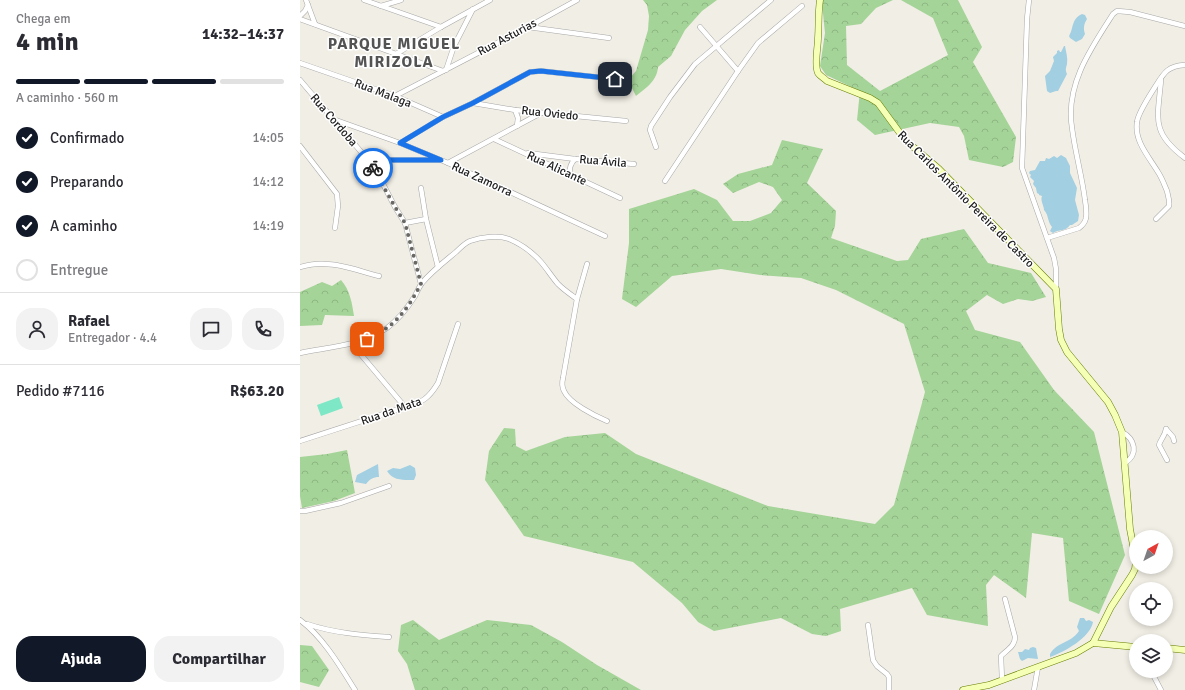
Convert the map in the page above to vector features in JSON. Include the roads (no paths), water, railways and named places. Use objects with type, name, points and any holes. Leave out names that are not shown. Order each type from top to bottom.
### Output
[{"type":"street","points":[[306,0],[315,24]]},
{"type":"street","points":[[364,0],[441,27]]},
{"type":"street","points":[[381,6],[392,1],[401,0]]},
{"type":"street","points":[[396,54],[490,0]]},
{"type":"street","name":"Rua Asturias","points":[[395,96],[445,71],[577,0]]},
{"type":"street","points":[[656,147],[650,130],[651,126],[691,68],[771,0]]},
{"type":"street","name":"Rua Carlos Antônio Pereira de Castro","points":[[820,0],[818,10],[816,65],[817,72],[821,77],[870,98],[878,103],[905,140],[939,169],[1056,289]]},
{"type":"street","points":[[1029,0],[1022,161],[1025,176],[1054,258],[1061,340],[1067,352],[1108,402],[1116,415],[1122,432],[1130,529],[1136,561],[1132,575],[1111,607],[1093,644]]},
{"type":"street","points":[[300,16],[308,6]]},
{"type":"street","points":[[665,181],[738,71],[762,39],[802,6]]},
{"type":"street","points":[[300,19],[445,71],[454,46],[473,9]]},
{"type":"street","points":[[1047,238],[1080,228],[1086,219],[1087,213],[1084,188],[1070,114],[1071,99],[1077,80],[1084,61],[1093,44],[1116,11],[1130,12],[1185,26]]},
{"type":"street","points":[[528,27],[609,38]]},
{"type":"street","points":[[700,27],[738,71]]},
{"type":"street","name":"Rua Malaga","points":[[300,63],[395,96],[443,117]]},
{"type":"street","points":[[1156,219],[1169,206],[1169,198],[1158,171],[1145,153],[1138,138],[1137,122],[1150,96],[1165,72],[1172,67],[1185,65]]},
{"type":"street","points":[[400,143],[443,117],[473,103],[530,72],[541,71],[615,79]]},
{"type":"street","points":[[1161,78],[1157,120],[1159,128],[1169,145],[1185,158]]},
{"type":"street","name":"Rua Cordoba","points":[[300,80],[368,160],[405,223],[421,284]]},
{"type":"street","name":"Rua Oviedo","points":[[473,103],[514,110],[626,121]]},
{"type":"street","points":[[514,110],[518,118],[517,126]]},
{"type":"street","points":[[448,163],[542,113]]},
{"type":"street","name":"Rua Zamorra","points":[[333,119],[400,143],[448,163],[605,236]]},
{"type":"street","name":"Rua Alicante","points":[[494,139],[620,198]]},
{"type":"street","points":[[300,146],[337,194],[338,206],[335,228]]},
{"type":"street","name":"Rua Ávila","points":[[524,152],[575,159],[634,164]]},
{"type":"street","points":[[570,174],[570,166],[575,159]]},
{"type":"street","points":[[368,160],[441,160]]},
{"type":"street","points":[[422,188],[426,219],[438,267]]},
{"type":"street","points":[[405,223],[426,219]]},
{"type":"street","points":[[300,354],[352,344],[379,334],[400,316],[411,302],[421,284],[438,267],[470,241],[494,236],[509,239],[531,252],[558,284],[577,299]]},
{"type":"street","points":[[300,267],[312,264],[337,265],[379,276]]},
{"type":"street","points":[[587,264],[577,299],[562,386],[566,394],[578,406],[607,421]]},
{"type":"street","name":"Rua da Mata","points":[[300,441],[421,402],[427,398],[433,392],[442,375],[458,324]]},
{"type":"street","points":[[352,344],[405,407]]},
{"type":"street","points":[[1167,460],[1159,445],[1166,429],[1173,436],[1174,441]]},
{"type":"street","points":[[1122,432],[1131,439],[1134,447],[1132,456],[1125,463]]},
{"type":"street","points":[[300,511],[341,502],[389,486]]},
{"type":"street","points":[[1002,680],[1001,656],[1013,645],[1015,641],[1005,598]]},
{"type":"street","points":[[300,620],[328,649],[355,690]]},
{"type":"street","points":[[305,624],[323,630],[389,637]]},
{"type":"street","points":[[868,626],[873,660],[877,666],[887,674],[889,690]]},
{"type":"street","points":[[962,690],[989,685],[1076,653],[1093,644],[1129,647]]},
{"type":"street","points":[[1173,649],[1185,650]]},
{"type":"street","points":[[1034,690],[1038,667]]},
{"type":"street","points":[[1155,678],[1161,690]]},
{"type":"water","points":[[1082,14],[1085,15],[1087,19],[1084,26],[1085,34],[1082,39],[1076,42],[1069,36],[1074,21]]},
{"type":"water","points":[[1064,46],[1067,57],[1067,74],[1058,91],[1050,93],[1047,91],[1045,76],[1050,71],[1054,61],[1053,57],[1057,51],[1059,50],[1061,52]]},
{"type":"water","points":[[1061,155],[1066,158],[1070,166],[1070,173],[1077,188],[1075,200],[1079,215],[1078,221],[1064,230],[1053,233],[1050,231],[1052,227],[1044,210],[1041,200],[1042,196],[1037,193],[1033,184],[1034,181],[1030,177],[1031,175],[1029,173],[1030,171],[1035,170],[1040,161],[1045,161],[1046,158],[1049,159],[1054,156],[1057,158]]},
{"type":"water","points":[[378,464],[379,477],[375,477],[366,484],[355,482],[357,475]]},
{"type":"water","points":[[410,465],[415,468],[416,475],[414,480],[403,480],[392,477],[387,471],[393,468],[400,469]]},
{"type":"water","points":[[1080,618],[1093,622],[1087,634],[1076,644],[1050,657],[1053,650],[1060,644],[1072,638],[1079,631],[1077,627]]},
{"type":"water","points":[[1033,647],[1036,648],[1038,659],[1028,658],[1022,661],[1018,652],[1022,652],[1025,649],[1029,650]]},
{"type":"district","name":"PARQUE MIGUEL MIRIZOLA","points":[[394,52]]}]
